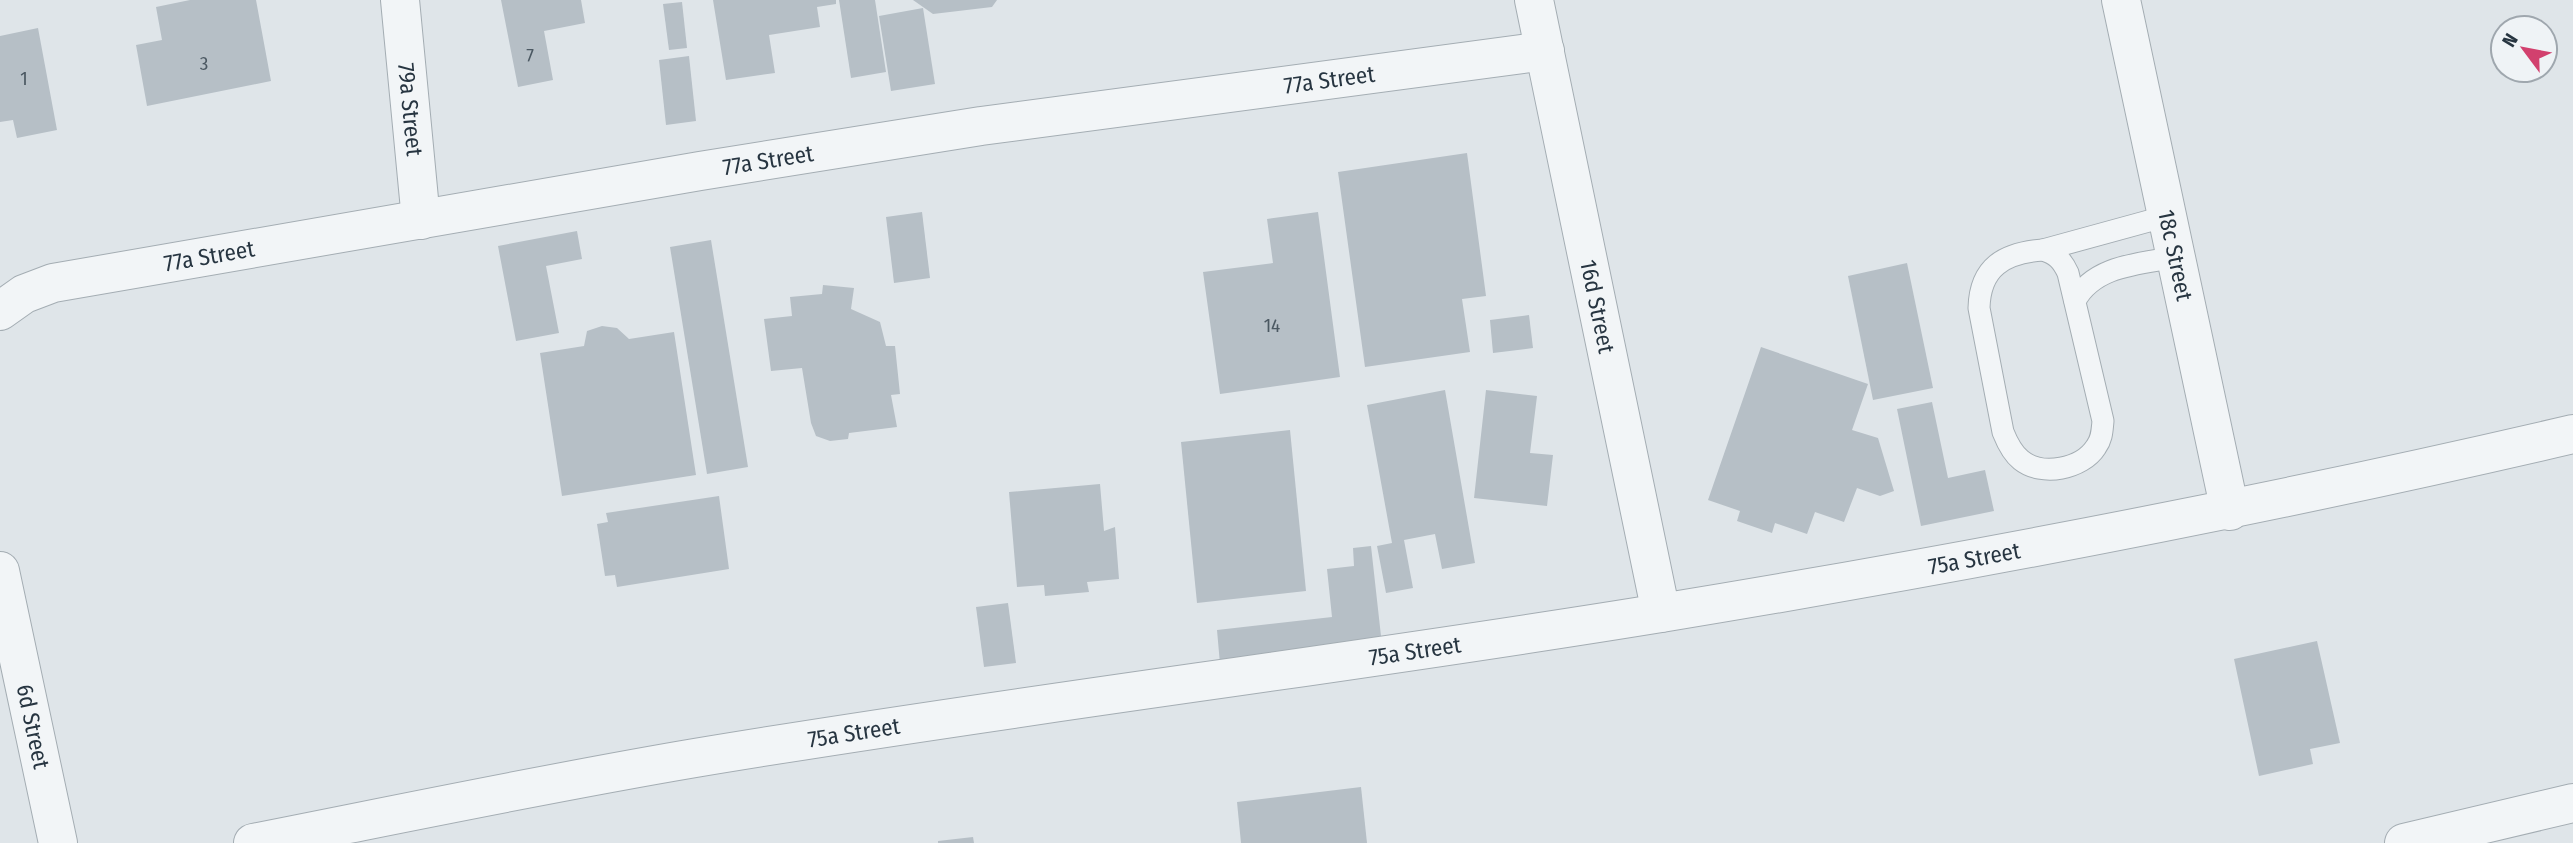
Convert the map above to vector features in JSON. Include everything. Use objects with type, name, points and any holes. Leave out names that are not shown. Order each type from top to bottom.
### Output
[{"type":"street","name":"79a Street","points":[[400,0],[421,220]]},
{"type":"street","name":"16d Street","points":[[1534,0],[1661,613]]},
{"type":"street","name":"18c Street","points":[[2121,0],[2230,510]]},
{"type":"street","name":"77a Street","points":[[0,311],[24,294],[53,283],[701,171],[981,126],[1545,51]]},
{"type":"street","name":"75a Street","points":[[253,843],[495,794],[703,757],[886,727],[1661,613],[1946,565],[2230,510],[2573,434]]},
{"type":"street","name":"6d Street","points":[[0,571],[58,843]]},
{"type":"street","points":[[2403,843],[2573,803]]},
{"type":"lane","points":[[2043,250],[2054,254],[2063,262],[2075,301],[2103,421],[2102,435],[2096,449],[2085,459],[2051,470],[2035,468],[2020,460],[2003,432],[1979,308],[1980,290],[1987,275],[1999,262],[2015,255],[2043,250],[2167,216]]},
{"type":"lane","points":[[2075,301],[2080,291],[2100,274],[2176,257]]},
{"type":"building","points":[[190,0],[256,0],[271,81],[147,106],[136,45],[162,40],[156,7]]},
{"type":"building","points":[[501,0],[581,0],[585,23],[544,31],[553,80],[518,87]]},
{"type":"building","points":[[713,0],[836,0],[836,4],[817,7],[820,27],[769,35],[775,73],[726,80]]},
{"type":"building","points":[[839,0],[875,0],[886,72],[851,78]]},
{"type":"building","points":[[913,0],[997,0],[992,7],[933,14]]},
{"type":"building","points":[[682,2],[687,48],[669,50],[663,4]]},
{"type":"building","points":[[923,8],[935,84],[891,91],[879,16]]},
{"type":"building","points":[[38,28],[57,130],[17,138],[13,120],[0,122],[0,36]]},
{"type":"building","points":[[689,56],[696,121],[666,125],[659,60]]},
{"type":"building","points":[[1467,153],[1486,296],[1462,299],[1470,352],[1365,367],[1338,172]]},
{"type":"building","points":[[922,212],[930,278],[894,283],[886,217]]},
{"type":"building","points":[[1318,212],[1340,377],[1220,394],[1203,272],[1273,263],[1267,219]]},
{"type":"building","points":[[577,231],[582,259],[546,266],[559,333],[516,341],[498,246]]},
{"type":"building","points":[[711,240],[748,467],[707,474],[670,247]]},
{"type":"building","points":[[1907,263],[1933,388],[1873,400],[1848,276]]},
{"type":"building","points":[[823,285],[854,288],[851,309],[880,322],[886,346],[895,346],[900,394],[891,395],[897,427],[849,433],[848,439],[830,441],[816,436],[811,423],[802,368],[771,371],[764,319],[792,316],[790,297],[822,294]]},
{"type":"building","points":[[1529,315],[1533,348],[1493,353],[1490,320]]},
{"type":"building","points":[[602,326],[617,328],[629,339],[674,332],[696,475],[562,496],[540,353],[584,346],[587,331]]},
{"type":"building","points":[[1761,347],[1868,384],[1852,430],[1878,438],[1894,491],[1880,496],[1857,488],[1844,522],[1815,512],[1807,534],[1775,523],[1772,533],[1737,521],[1740,511],[1708,500]]},
{"type":"building","points":[[1445,390],[1475,563],[1442,569],[1435,534],[1404,540],[1413,588],[1386,593],[1377,546],[1392,543],[1367,405]]},
{"type":"building","points":[[1486,390],[1537,396],[1530,453],[1553,455],[1547,506],[1474,498]]},
{"type":"building","points":[[1932,402],[1948,478],[1985,470],[1994,511],[1921,526],[1897,409]]},
{"type":"building","points":[[1290,430],[1306,591],[1197,603],[1181,442]]},
{"type":"building","points":[[1100,484],[1104,531],[1115,527],[1119,579],[1087,582],[1089,592],[1045,596],[1044,585],[1017,587],[1009,492]]},
{"type":"building","points":[[719,496],[729,569],[617,587],[615,575],[605,576],[597,524],[608,522],[606,513]]},
{"type":"building","points":[[1371,546],[1382,645],[1220,664],[1217,630],[1332,617],[1327,569],[1354,566],[1353,548]]},
{"type":"building","points":[[1008,603],[1016,663],[984,667],[976,607]]},
{"type":"building","points":[[2317,641],[2340,743],[2310,749],[2313,764],[2259,776],[2234,659]]},
{"type":"building","points":[[1361,787],[1367,843],[1241,843],[1237,802]]},
{"type":"building","points":[[973,837],[974,843],[938,843],[938,841]]}]
